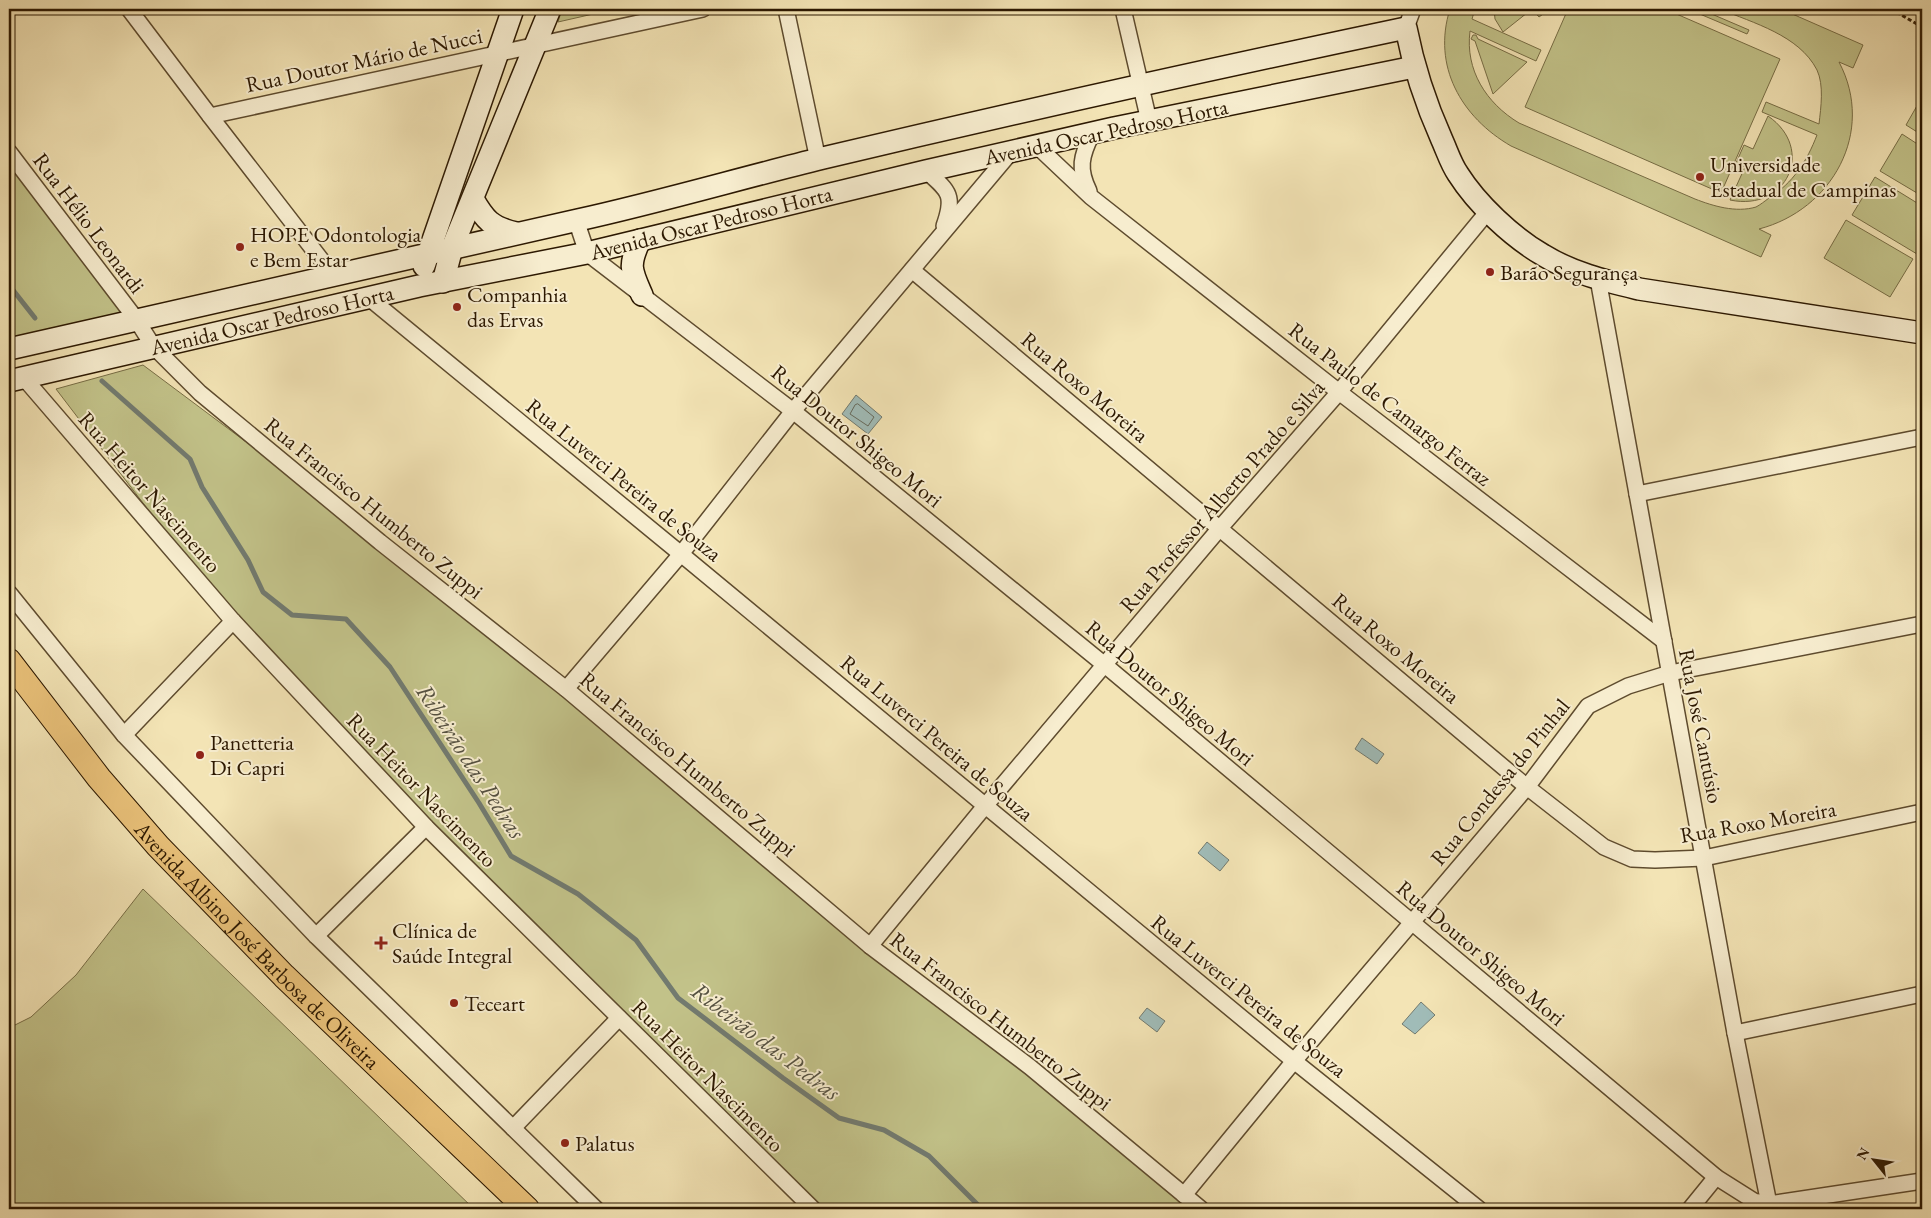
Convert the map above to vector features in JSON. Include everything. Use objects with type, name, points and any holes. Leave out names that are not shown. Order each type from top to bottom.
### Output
[{"type":"main road","points":[[419,286],[426,255],[513,9]]},
{"type":"main road","points":[[443,282],[452,248],[550,9]]},
{"type":"main road","points":[[1410,18],[1414,67],[1432,117],[1457,173],[1503,225],[1543,256],[1598,279],[1639,289],[1922,333]]},
{"type":"main road","name":"Avenida Oscar Pedroso Horta","points":[[9,349],[576,220],[1410,18]]},
{"type":"main road","name":"Avenida Oscar Pedroso Horta","points":[[16,379],[419,286],[587,253],[1149,121],[1414,67]]},
{"type":"main road","points":[[473,199],[488,220],[500,229],[516,233]]},
{"type":"main road","points":[[640,240],[632,257],[632,271],[642,295]]},
{"type":"main road","name":"Avenida Albino José Barbosa de Oliveira","points":[[9,661],[98,778],[158,846],[284,976],[527,1209]]},
{"type":"street","points":[[129,9],[334,275]]},
{"type":"street","name":"Rua Doutor Mário de Nucci","points":[[210,116],[703,9]]},
{"type":"street","points":[[786,9],[818,160]]},
{"type":"street","points":[[1123,9],[1142,84],[1149,121]]},
{"type":"street","points":[[1091,197],[1083,179],[1081,163],[1085,147],[1092,134]]},
{"type":"street","name":"Rua Paulo de Camargo Ferraz","points":[[1037,146],[1091,197],[1339,392],[1664,641]]},
{"type":"street","name":"Rua Hélio Leonardi","points":[[9,152],[136,319],[153,346]]},
{"type":"street","points":[[566,689],[682,554],[793,411],[1011,152]]},
{"type":"street","points":[[926,172],[945,188],[949,196],[950,209],[940,237]]},
{"type":"street","name":"Rua Professor Alberto Prado e Silva","points":[[870,946],[985,806],[1106,666],[1220,528],[1339,392],[1489,210]]},
{"type":"street","points":[[576,220],[587,253]]},
{"type":"street","name":"Rua Doutor Shigeo Mori","points":[[587,253],[793,411],[1106,666],[1716,1177],[1754,1201],[1769,1207]]},
{"type":"street","name":"Rua Roxo Moreira","points":[[912,270],[1527,787],[1604,847],[1632,859],[1704,858],[1922,812]]},
{"type":"street","name":"Rua José Cantúsio","points":[[1598,279],[1735,1033],[1769,1207]]},
{"type":"street","name":"Rua Luverci Pereira de Souza","points":[[369,298],[682,554],[1294,1061],[1479,1209]]},
{"type":"street","name":"Rua Francisco Humberto Zuppi","points":[[153,346],[182,377],[230,418],[387,548],[566,689],[870,946],[1030,1067],[1201,1209]]},
{"type":"street","name":"Rua Heitor Nascimento","points":[[16,379],[233,621],[426,827],[813,1209]]},
{"type":"street","points":[[1637,494],[1922,437]]},
{"type":"street","points":[[9,593],[124,734],[316,936],[596,1209]]},
{"type":"street","points":[[124,734],[233,621]]},
{"type":"street","name":"Rua Condessa do Pinhal","points":[[1184,1195],[1294,1061],[1527,787],[1588,706],[1628,686],[1670,673],[1922,624]]},
{"type":"street","points":[[316,936],[426,827]]},
{"type":"street","points":[[1735,1033],[1922,994]]},
{"type":"street","points":[[513,1128],[619,1018]]},
{"type":"street","points":[[1690,1209],[1716,1177]]},
{"type":"street","points":[[1769,1207],[1922,1181]]},
{"type":"path","points":[[1891,9],[1922,27]]},
{"type":"green space","points":[[562,9],[615,9],[558,22]]},
{"type":"green space","points":[[1450,9],[1475,9],[1472,19],[1541,50],[1536,61],[1470,31],[1471,59],[1480,84],[1497,106],[1507,115],[1519,123],[1695,199],[1725,208],[1748,209],[1756,207],[1778,192],[1792,178],[1809,154],[1817,135],[1762,112],[1766,102],[1819,124],[1821,82],[1817,70],[1809,58],[1787,39],[1760,25],[1720,9],[1781,9],[1863,45],[1853,68],[1839,62],[1849,88],[1852,115],[1849,141],[1840,165],[1826,186],[1808,205],[1785,219],[1759,229],[1771,235],[1761,257],[1511,146],[1493,134],[1465,105],[1455,88],[1448,70],[1445,30]]},
{"type":"green space","points":[[1494,9],[1532,9],[1503,32],[1495,19]]},
{"type":"green space","points":[[1532,9],[1550,9],[1539,17]]},
{"type":"green space","points":[[1568,9],[1665,9],[1780,59],[1721,193],[1525,107]]},
{"type":"green space","points":[[1688,9],[1700,9],[1749,30],[1747,34]]},
{"type":"green space","points":[[1473,35],[1527,62],[1493,94],[1475,41],[1471,39]]},
{"type":"green space","points":[[1922,97],[1922,135],[1906,125]]},
{"type":"green space","points":[[1768,116],[1782,130],[1790,145],[1792,160],[1788,175],[1780,187],[1767,197],[1750,201],[1730,200],[1745,167],[1736,163],[1744,145],[1753,149]]},
{"type":"green space","points":[[1902,134],[1922,147],[1922,196],[1880,171]]},
{"type":"green space","points":[[9,152],[136,319],[9,349]]},
{"type":"green space","points":[[1875,177],[1922,206],[1922,246],[1917,254],[1852,215]]},
{"type":"green space","points":[[1846,220],[1913,259],[1890,297],[1824,258]]},
{"type":"green space","points":[[143,365],[380,542],[1201,1209],[813,1209],[233,621],[56,389]]},
{"type":"green space","points":[[143,889],[474,1209],[9,1209],[9,1028],[31,1017],[76,975]]},
{"type":"water","points":[[856,395],[882,417],[868,434],[842,414]]},
{"type":"water","points":[[1362,738],[1384,754],[1377,764],[1355,749]]},
{"type":"water","points":[[1207,842],[1229,860],[1220,871],[1198,853]]},
{"type":"water","points":[[1421,1002],[1435,1015],[1415,1034],[1402,1024]]},
{"type":"water","points":[[1147,1008],[1165,1021],[1157,1032],[1139,1018]]},
{"type":"waterway","name":"Ribeirão das Pedras","points":[[9,285],[35,318]]},
{"type":"waterway","name":"Ribeirão das Pedras","points":[[102,381],[190,459],[202,487],[248,560],[263,592],[292,615],[346,619],[390,667],[479,803],[511,856],[578,894],[636,940],[678,998],[783,1078],[839,1118],[884,1130],[929,1156],[982,1209]]},
{"type":"place","name":"Universidade Estadual de Campinas","points":[[1700,177]]},
{"type":"place","name":"HOPE Odontologia e Bem Estar","points":[[240,247]]},
{"type":"place","name":"Barão Segurança","points":[[1490,272]]},
{"type":"place","name":"Companhia das Ervas","points":[[457,307]]},
{"type":"place","name":"Panetteria Di Capri","points":[[200,755]]},
{"type":"place","name":"Clínica de Saúde Integral","points":[[381,943]]},
{"type":"place","name":"Teceart","points":[[454,1003]]},
{"type":"place","name":"Palatus","points":[[565,1143]]}]
